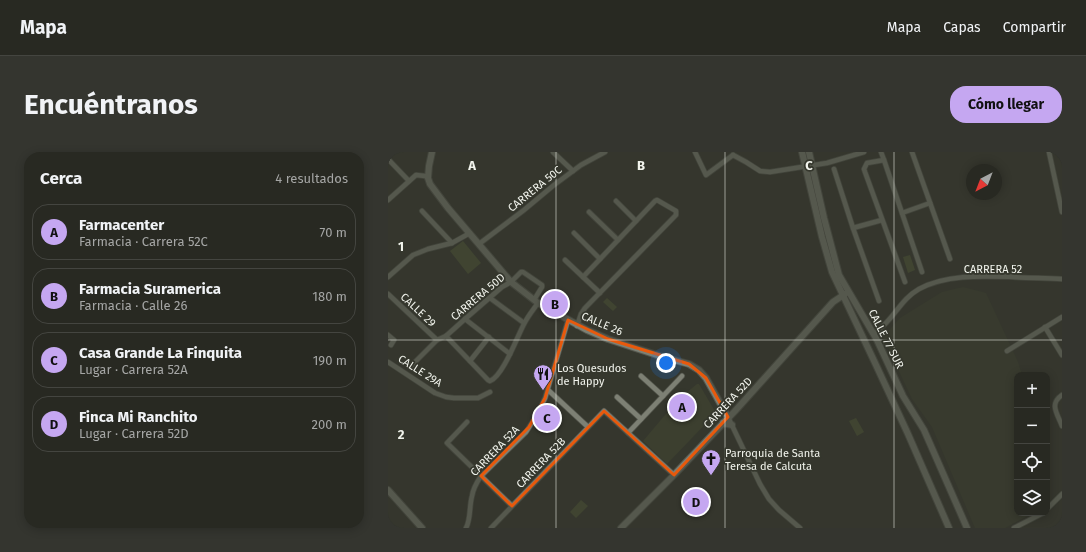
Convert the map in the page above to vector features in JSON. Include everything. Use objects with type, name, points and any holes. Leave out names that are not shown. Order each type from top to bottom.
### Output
[{"type":"street","points":[[388,200],[416,175],[425,176],[428,178],[432,152]]},
{"type":"street","points":[[553,152],[573,171]]},
{"type":"street","name":"CARRERA 50C","points":[[479,244],[581,165],[605,152]]},
{"type":"street","points":[[695,152],[706,175],[733,154],[760,171],[766,172],[809,166],[864,152]]},
{"type":"street","name":"CALLE 77 SUR","points":[[802,152],[809,166],[837,270],[873,334],[898,385],[924,430],[967,528]]},
{"type":"street","name":"CALLE 77 SUR","points":[[809,152],[809,166],[822,237],[832,272],[905,427],[949,528]]},
{"type":"street","points":[[881,152],[922,272]]},
{"type":"street","points":[[912,152],[950,259]]},
{"type":"street","points":[[1049,152],[1062,212]]},
{"type":"street","points":[[884,160],[866,164],[864,169],[905,282]]},
{"type":"street","points":[[389,161],[409,181]]},
{"type":"street","points":[[834,169],[879,301]]},
{"type":"street","name":"CALLE 26","points":[[428,178],[433,189],[511,282],[536,301],[577,326],[608,339],[689,364],[699,370],[706,378],[728,417]]},
{"type":"street","points":[[577,326],[583,311],[676,215],[676,211],[657,200],[655,201],[583,277]]},
{"type":"street","points":[[616,201],[636,221]]},
{"type":"street","points":[[902,213],[930,203]]},
{"type":"street","points":[[422,211],[452,243]]},
{"type":"street","points":[[589,212],[618,240]]},
{"type":"street","points":[[853,228],[882,220]]},
{"type":"street","points":[[388,277],[413,255],[428,249],[452,243],[470,233]]},
{"type":"street","points":[[574,233],[600,259]]},
{"type":"street","points":[[565,260],[600,293]]},
{"type":"street","name":"CARRERA 50D","points":[[446,336],[521,272],[542,285],[536,301]]},
{"type":"street","name":"CARRERA 52","points":[[873,334],[882,327],[899,306],[910,296],[920,289],[934,283],[949,279],[979,276],[1062,279]]},
{"type":"street","name":"CARRERA 52D","points":[[621,528],[735,411],[833,302],[848,291]]},
{"type":"street","name":"CALLE 29","points":[[388,294],[437,340],[446,336],[490,381],[497,376],[510,354]]},
{"type":"street","points":[[490,298],[524,323]]},
{"type":"street","points":[[466,319],[510,354],[536,301]]},
{"type":"street","points":[[1006,351],[1062,317]]},
{"type":"street","name":"CARRERA 52A","points":[[466,528],[469,521],[472,496],[476,484],[481,476],[526,432],[538,413],[545,398],[568,320]]},
{"type":"street","points":[[1045,328],[1062,355]]},
{"type":"street","points":[[388,335],[394,340],[391,345]]},
{"type":"street","points":[[470,361],[488,337]]},
{"type":"street","points":[[410,367],[437,340]]},
{"type":"street","name":"CALLE 29A","points":[[388,362],[435,393],[446,397],[478,398],[490,392]]},
{"type":"street","points":[[641,376],[663,396]]},
{"type":"street","points":[[674,475],[628,433],[682,376]]},
{"type":"street","points":[[547,389],[588,427]]},
{"type":"street","points":[[1062,394],[1054,404],[1062,426]]},
{"type":"street","points":[[617,397],[641,419]]},
{"type":"street","name":"CARRERA 52B","points":[[491,528],[604,410],[628,433]]},
{"type":"street","points":[[724,410],[735,411]]},
{"type":"street","points":[[728,417],[760,484],[769,499],[779,510],[800,528]]},
{"type":"street","points":[[467,422],[447,443],[512,506]]},
{"type":"street","points":[[723,423],[732,425]]},
{"type":"street","points":[[388,490],[422,528]]},
{"type":"street","points":[[1050,506],[1062,494]]},
{"type":"street","points":[[1014,528],[1037,516]]},
{"type":"highlighted area","points":[[568,320],[608,339],[689,364],[706,378],[728,417],[674,475],[604,411],[512,506],[481,476],[529,427],[545,398]]},
{"type":"shaded area","points":[[963,287],[986,293],[1018,362],[1021,372],[1014,372],[1014,516],[1027,516],[1005,528],[975,528],[932,427],[912,399],[883,337],[900,318],[942,292]]},
{"type":"shaded area","points":[[697,384],[699,384],[716,413],[667,464],[643,441],[665,415]]},
{"type":"green space","points":[[463,241],[481,263],[468,274],[450,251]]},
{"type":"green space","points":[[910,255],[915,270],[908,273],[903,257]]},
{"type":"green space","points":[[607,298],[617,307],[613,311],[603,302]]},
{"type":"green space","points":[[856,418],[864,432],[857,436],[849,421]]},
{"type":"green space","points":[[581,500],[588,506],[576,518],[570,512]]},
{"type":"place","name":"Farmacia Suramerica","points":[[555,304]]},
{"type":"place","name":"Los Quesudos de Happy","points":[[543,391]]},
{"type":"place","name":"Farmacenter","points":[[682,407]]},
{"type":"place","name":"Casa Grande La Finquita","points":[[547,418]]},
{"type":"place","name":"Parroquia de Santa Teresa de Calcuta","points":[[711,476]]},
{"type":"place","name":"Finca Mi Ranchito","points":[[696,502]]}]
